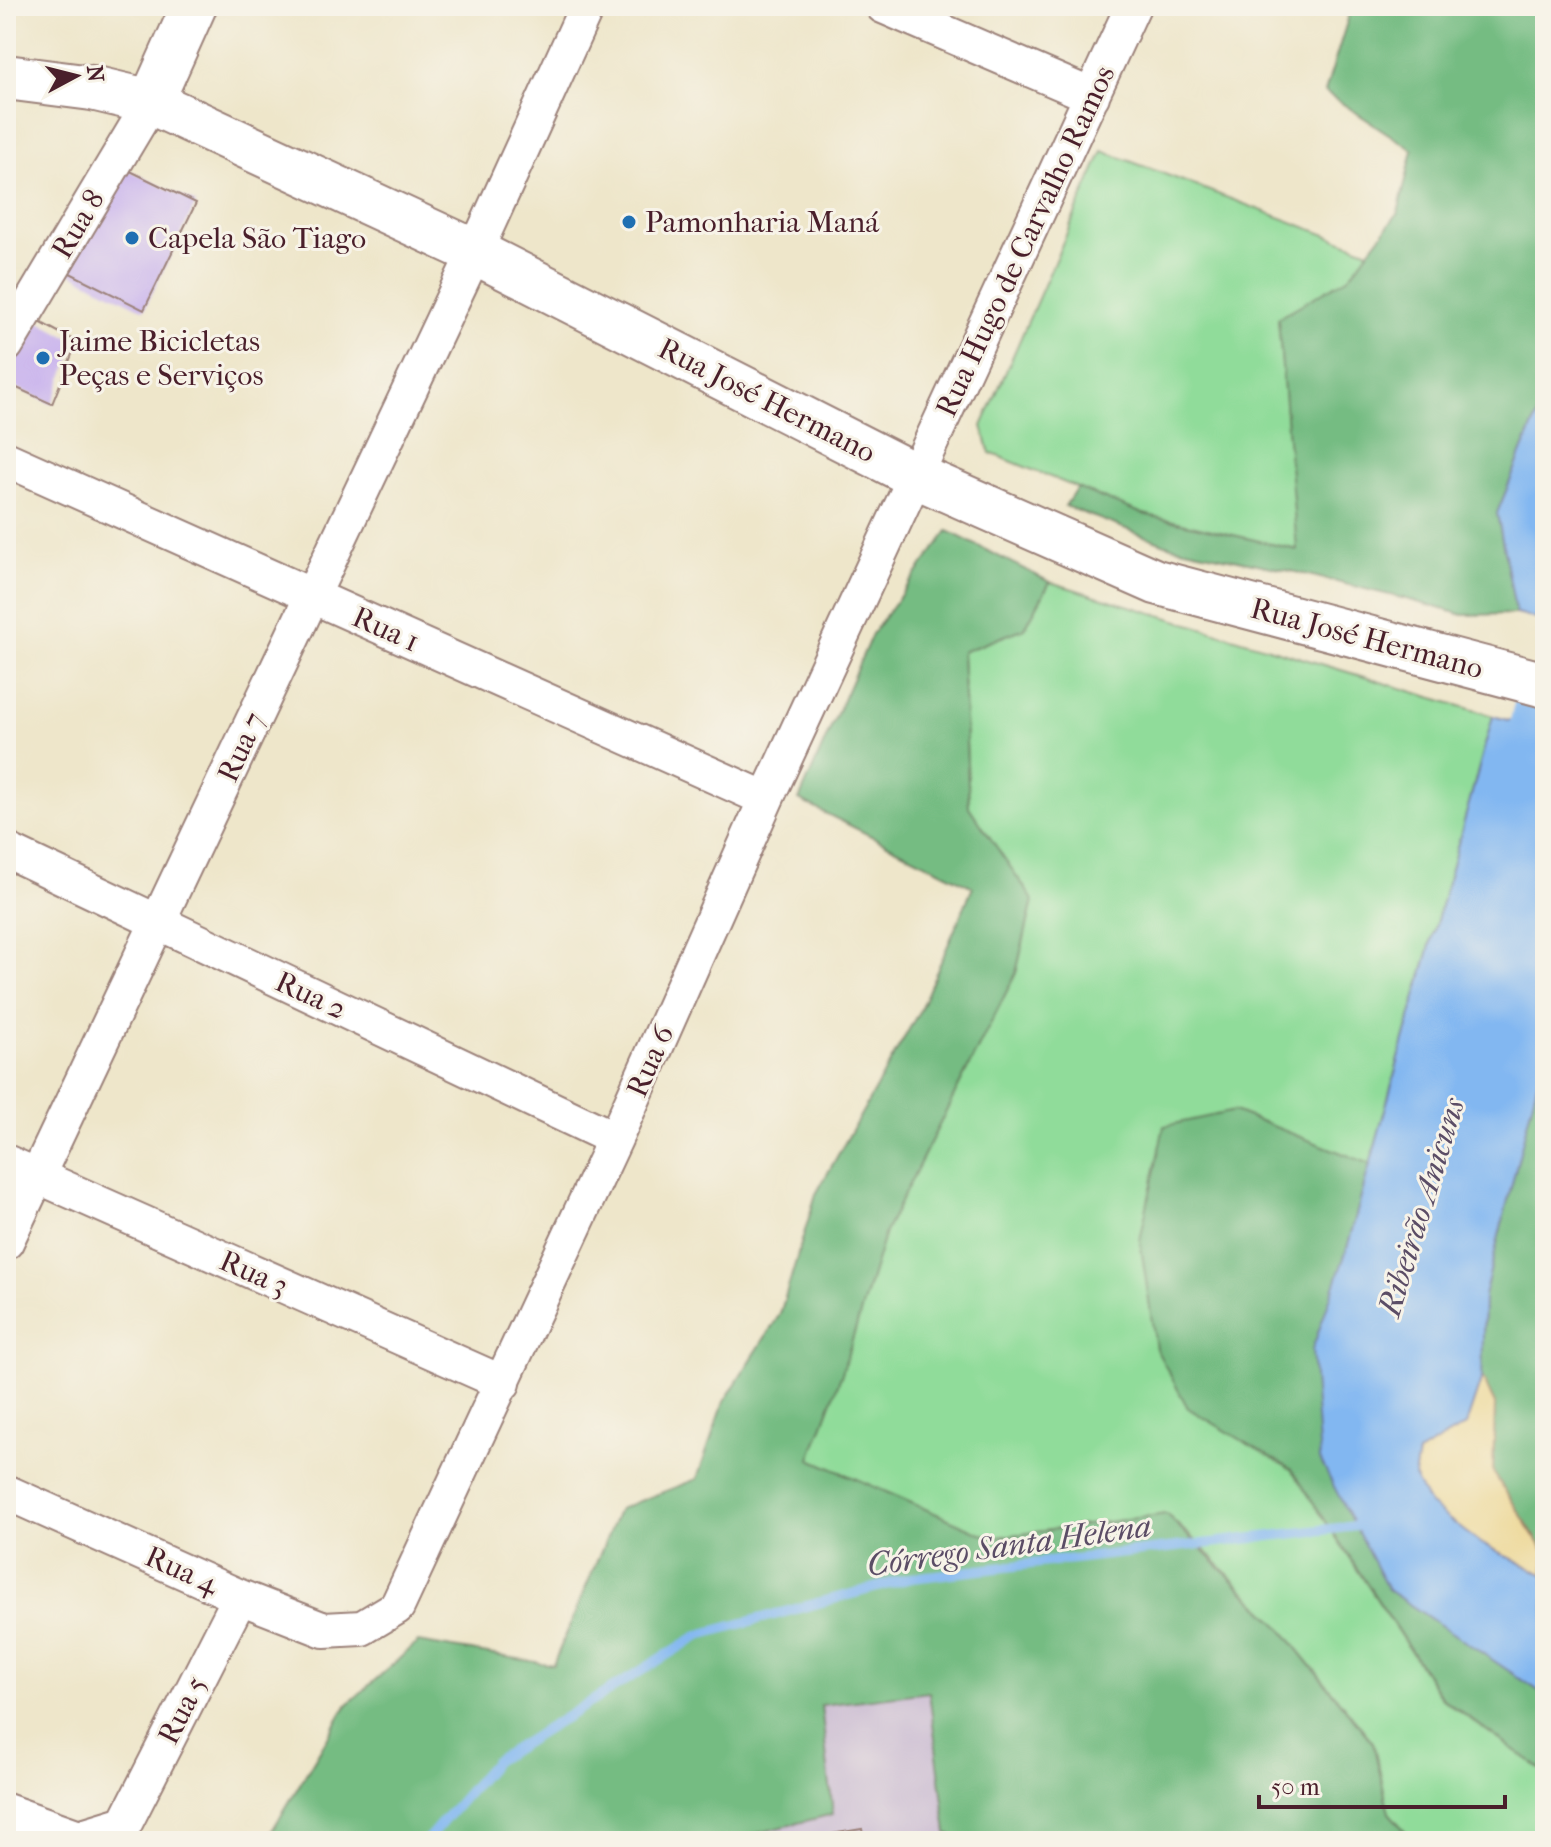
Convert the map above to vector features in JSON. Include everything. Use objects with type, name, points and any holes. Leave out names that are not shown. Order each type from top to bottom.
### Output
[{"type":"main road","points":[[151,102],[194,6]]},
{"type":"main road","name":"Rua José Hermano","points":[[6,77],[92,88],[151,102],[475,252],[916,476],[1156,582],[1545,685]]},
{"type":"street","name":"Rua 7","points":[[6,1242],[475,252],[587,6]]},
{"type":"street","points":[[883,6],[1092,96]]},
{"type":"street","name":"Rua Hugo de Carvalho Ramos","points":[[916,476],[1133,6]]},
{"type":"street","name":"Rua 8","points":[[6,345],[151,102]]},
{"type":"street","name":"Rua 1","points":[[6,459],[766,799]]},
{"type":"street","name":"Rua 6","points":[[362,1628],[397,1607],[615,1139],[766,799],[916,476]]},
{"type":"street","name":"Rua 2","points":[[6,850],[615,1139]]},
{"type":"street","name":"Rua 3","points":[[6,1162],[503,1383]]},
{"type":"street","name":"Rua 4","points":[[6,1492],[240,1597],[324,1630],[362,1628]]},
{"type":"street","name":"Rua 5","points":[[6,1811],[79,1837],[125,1823],[240,1597]]},
{"type":"shaded area","points":[[929,1692],[947,1833],[963,1841],[727,1841],[833,1814],[820,1705]]},
{"type":"green space","points":[[1352,6],[1545,6],[1545,396],[1497,513],[1516,614],[1463,615],[1300,573],[1171,546],[1065,506],[1077,488],[1143,514],[1297,550],[1278,318],[1349,277],[1398,213],[1413,150],[1325,92]]},
{"type":"green space","points":[[1103,151],[1369,251],[1349,278],[1278,318],[1298,550],[1143,514],[990,453],[982,426]]},
{"type":"green space","points":[[948,531],[1050,582],[1025,628],[962,652],[969,807],[1033,900],[1016,973],[885,1232],[842,1373],[810,1459],[992,1538],[1166,1514],[1280,1627],[1373,1743],[1389,1813],[1414,1841],[963,1841],[947,1833],[929,1692],[821,1705],[833,1814],[727,1841],[266,1841],[347,1705],[418,1642],[553,1665],[619,1509],[697,1479],[724,1402],[780,1314],[816,1194],[921,1008],[973,887],[799,800],[872,634]]},
{"type":"green space","points":[[1050,582],[1493,716],[1370,1164],[1234,1111],[1188,1408],[1292,1470],[1442,1699],[1545,1772],[1545,1841],[1414,1841],[1389,1813],[1373,1742],[1280,1627],[1166,1514],[992,1538],[810,1459],[842,1373],[885,1232],[1016,973],[1033,901],[969,807],[962,652],[1025,628]]},
{"type":"green space","points":[[1545,1051],[1545,1552],[1493,1472],[1495,1404],[1482,1377],[1484,1296]]},
{"type":"green space","points":[[1234,1111],[1370,1164],[1346,1252],[1388,1590],[1545,1695],[1545,1772],[1443,1699],[1292,1470],[1188,1408],[1156,1349],[1140,1240],[1164,1126]]},
{"type":"sand","points":[[1482,1377],[1495,1404],[1493,1472],[1545,1552],[1545,1575],[1480,1543],[1428,1504],[1414,1477],[1418,1453],[1466,1425]]},
{"type":"water","points":[[1545,396],[1545,621],[1516,614],[1497,513]]},
{"type":"water","points":[[1493,716],[1545,730],[1545,1051],[1484,1296],[1482,1377],[1466,1425],[1418,1453],[1414,1477],[1429,1504],[1480,1543],[1545,1575],[1545,1695],[1388,1590],[1320,1460],[1312,1350],[1346,1252]]},
{"type":"building","name":"Capela São Tiago","points":[[120,166],[196,203],[144,310],[68,272]]},
{"type":"building","name":"Jaime Bicicletas Peças e Serviços","points":[[36,320],[77,342],[52,404],[6,383],[6,375]]},
{"type":"building","points":[[862,1829],[864,1841],[801,1841],[801,1839]]},
{"type":"waterway","name":"Ribeirão Anicuns","points":[[1521,807],[1545,702]]},
{"type":"waterway","name":"Córrego Santa Helena","points":[[426,1841],[495,1761],[699,1635],[911,1578],[1365,1525]]},
{"type":"place","name":"Pamonharia Maná","points":[[629,222]]},
{"type":"place","name":"Capela São Tiago","points":[[132,238]]},
{"type":"place","name":"Jaime Bicicletas Peças e Serviços","points":[[43,358]]}]
